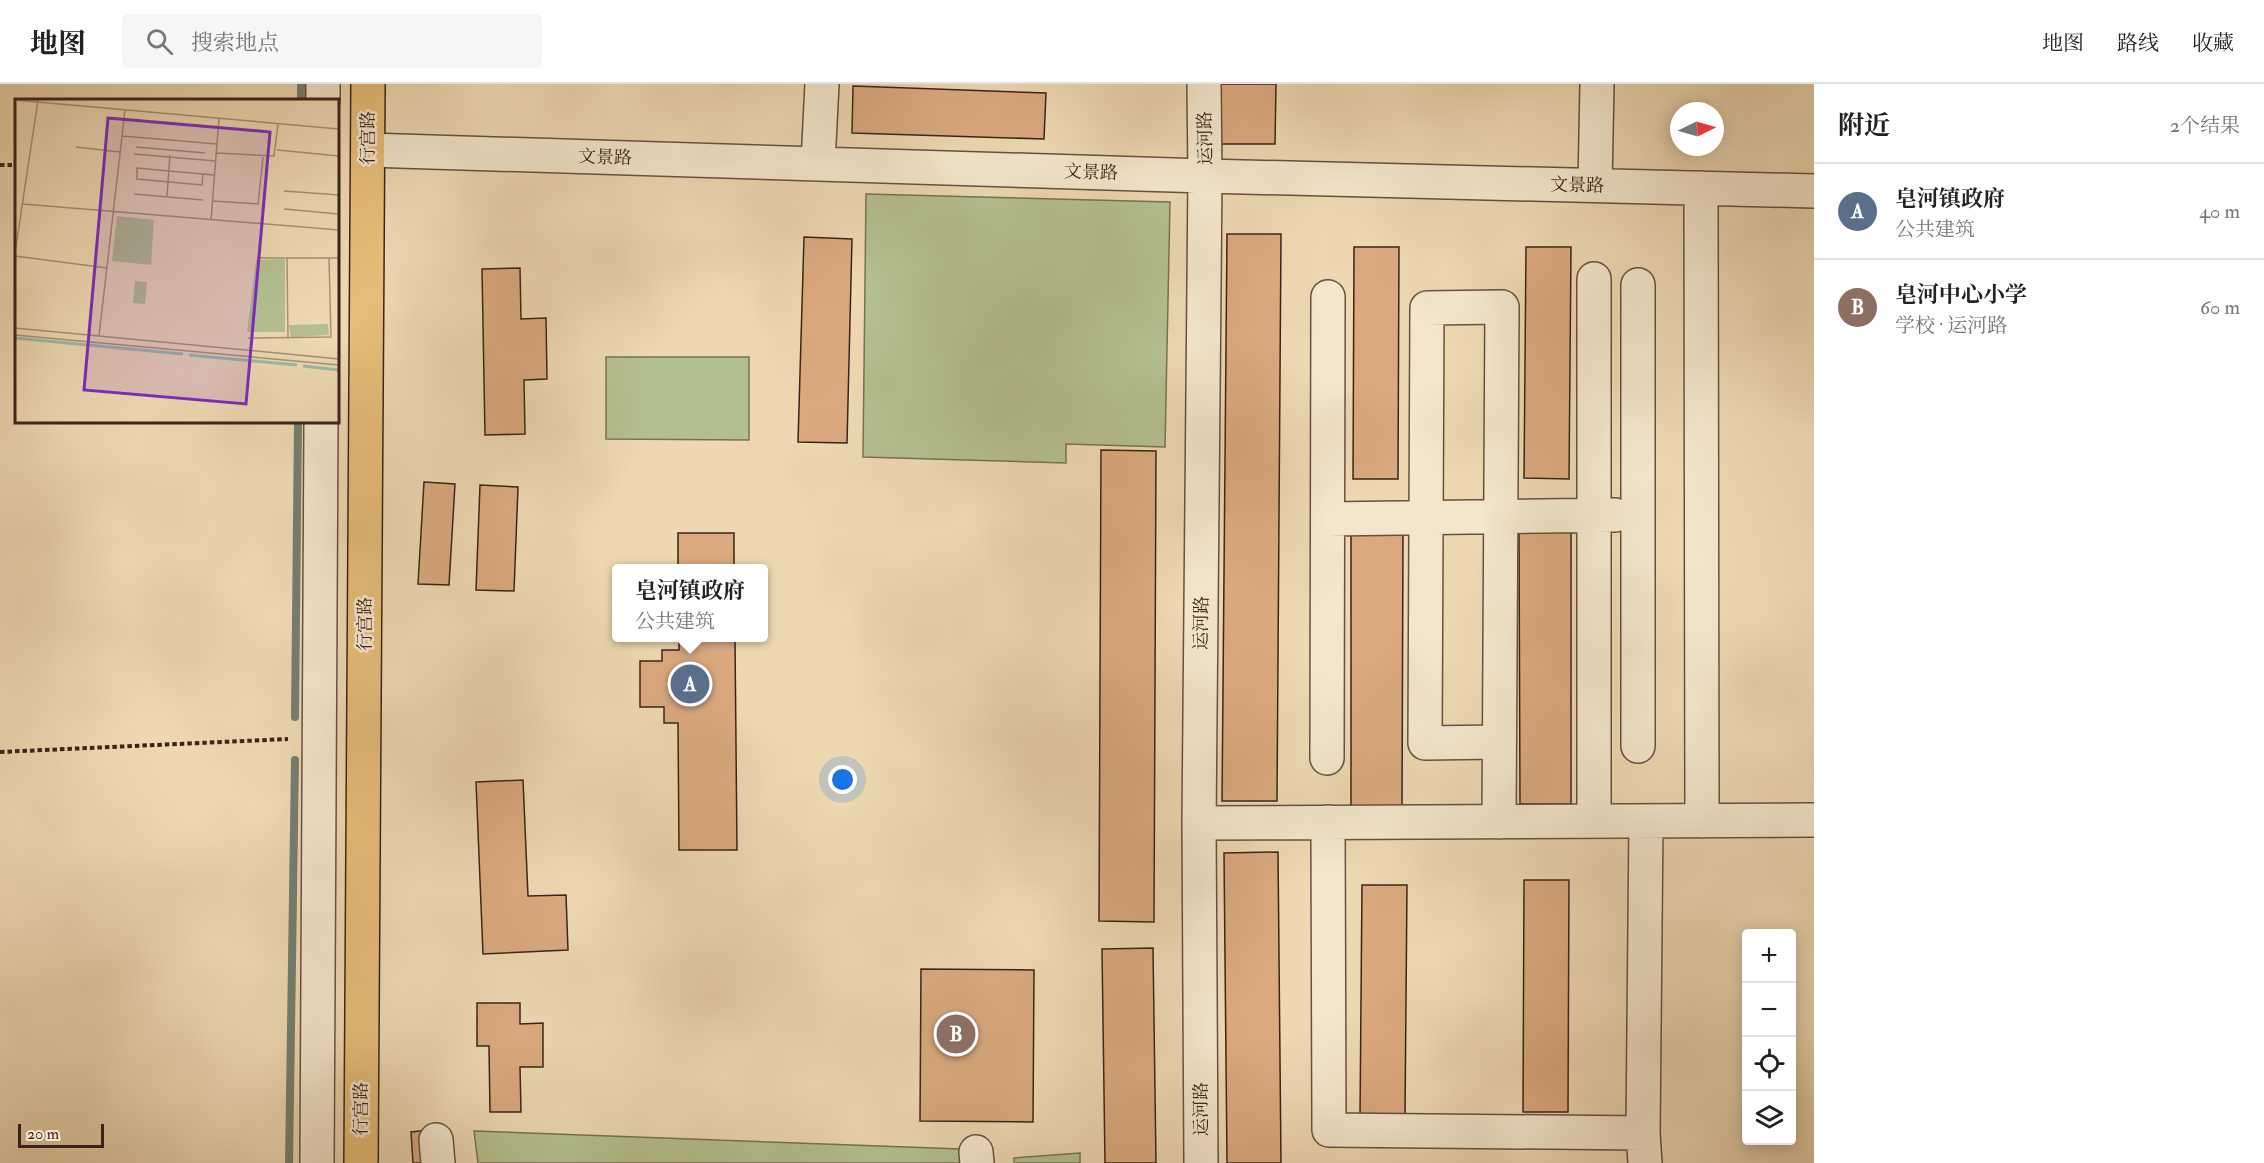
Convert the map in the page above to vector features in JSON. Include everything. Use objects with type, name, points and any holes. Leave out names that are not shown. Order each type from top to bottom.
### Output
[{"type":"main road","name":"行宫路","points":[[361,1163],[369,84]]},
{"type":"street","points":[[819,164],[822,84]]},
{"type":"street","name":"运河路","points":[[1202,1163],[1199,823],[1204,84]]},
{"type":"street","points":[[1595,185],[1597,84]]},
{"type":"street","name":"文景路","points":[[368,150],[1205,176],[1814,191]]},
{"type":"street","points":[[1701,188],[1702,821]]},
{"type":"street","points":[[1594,279],[1594,821]]},
{"type":"street","points":[[1638,285],[1638,746]]},
{"type":"street","points":[[1327,758],[1329,297]]},
{"type":"street","points":[[1499,742],[1425,743],[1427,308],[1502,307],[1499,822]]},
{"type":"street","points":[[317,1163],[321,423]]},
{"type":"street","points":[[1328,519],[1638,515]]},
{"type":"street","points":[[1199,823],[1814,820]]},
{"type":"street","points":[[1328,822],[1329,1130],[1644,1148],[1646,821]]},
{"type":"path","points":[[0,752],[320,737]]},
{"type":"green space","points":[[866,194],[1170,202],[1165,447],[1066,444],[1066,463],[863,457]]},
{"type":"green space","points":[[606,357],[749,357],[749,440],[606,439]]},
{"type":"green space","points":[[474,1131],[961,1149],[962,1163],[478,1163]]},
{"type":"green space","points":[[1080,1153],[1080,1163],[1014,1163],[1014,1158]]},
{"type":"building","points":[[1220,84],[1276,84],[1275,144],[1220,144]]},
{"type":"building","points":[[853,86],[1046,93],[1044,139],[852,133]]},
{"type":"building","points":[[1227,234],[1281,234],[1277,801],[1222,801]]},
{"type":"building","points":[[804,237],[852,239],[847,443],[798,442]]},
{"type":"building","points":[[1354,247],[1399,247],[1398,479],[1353,479]]},
{"type":"building","points":[[1526,247],[1571,247],[1569,479],[1524,478]]},
{"type":"building","points":[[520,268],[521,319],[546,318],[547,379],[524,380],[525,434],[485,435],[482,269]]},
{"type":"building","points":[[1101,450],[1156,451],[1154,922],[1099,921]]},
{"type":"building","points":[[424,482],[455,484],[449,585],[418,584]]},
{"type":"building","points":[[480,485],[518,487],[514,591],[476,590]]},
{"type":"building","points":[[1519,528],[1571,528],[1571,804],[1520,804]]},
{"type":"building","points":[[1351,532],[1403,532],[1402,808],[1351,808]]},
{"type":"building","points":[[678,533],[734,533],[734,564],[678,564]]},
{"type":"building","points":[[679,642],[735,642],[737,850],[679,850],[678,723],[664,723],[664,707],[640,707],[640,661],[662,661],[662,650],[679,650]]},
{"type":"building","points":[[523,780],[528,896],[566,895],[568,950],[483,954],[476,782]]},
{"type":"building","points":[[1278,852],[1281,1163],[1227,1163],[1224,853]]},
{"type":"building","points":[[1524,880],[1569,880],[1568,1112],[1523,1112]]},
{"type":"building","points":[[1362,885],[1407,885],[1405,1117],[1360,1117]]},
{"type":"building","points":[[1153,948],[1156,1163],[1105,1163],[1102,949]]},
{"type":"building","points":[[921,969],[1034,970],[1033,1122],[920,1121]]},
{"type":"building","points":[[477,1003],[520,1003],[520,1024],[543,1023],[543,1067],[520,1067],[521,1112],[490,1112],[489,1046],[477,1046]]},
{"type":"building","points":[[429,1130],[432,1163],[413,1163],[411,1132]]},
{"type":"waterway","points":[[301,84],[301,99]]},
{"type":"waterway","points":[[295,717],[298,423]]},
{"type":"waterway","points":[[289,1163],[295,760]]},
{"type":"place","name":"皂河镇政府","points":[[690,684]]},
{"type":"place","name":"皂河中心小学","points":[[956,1034]]}]
